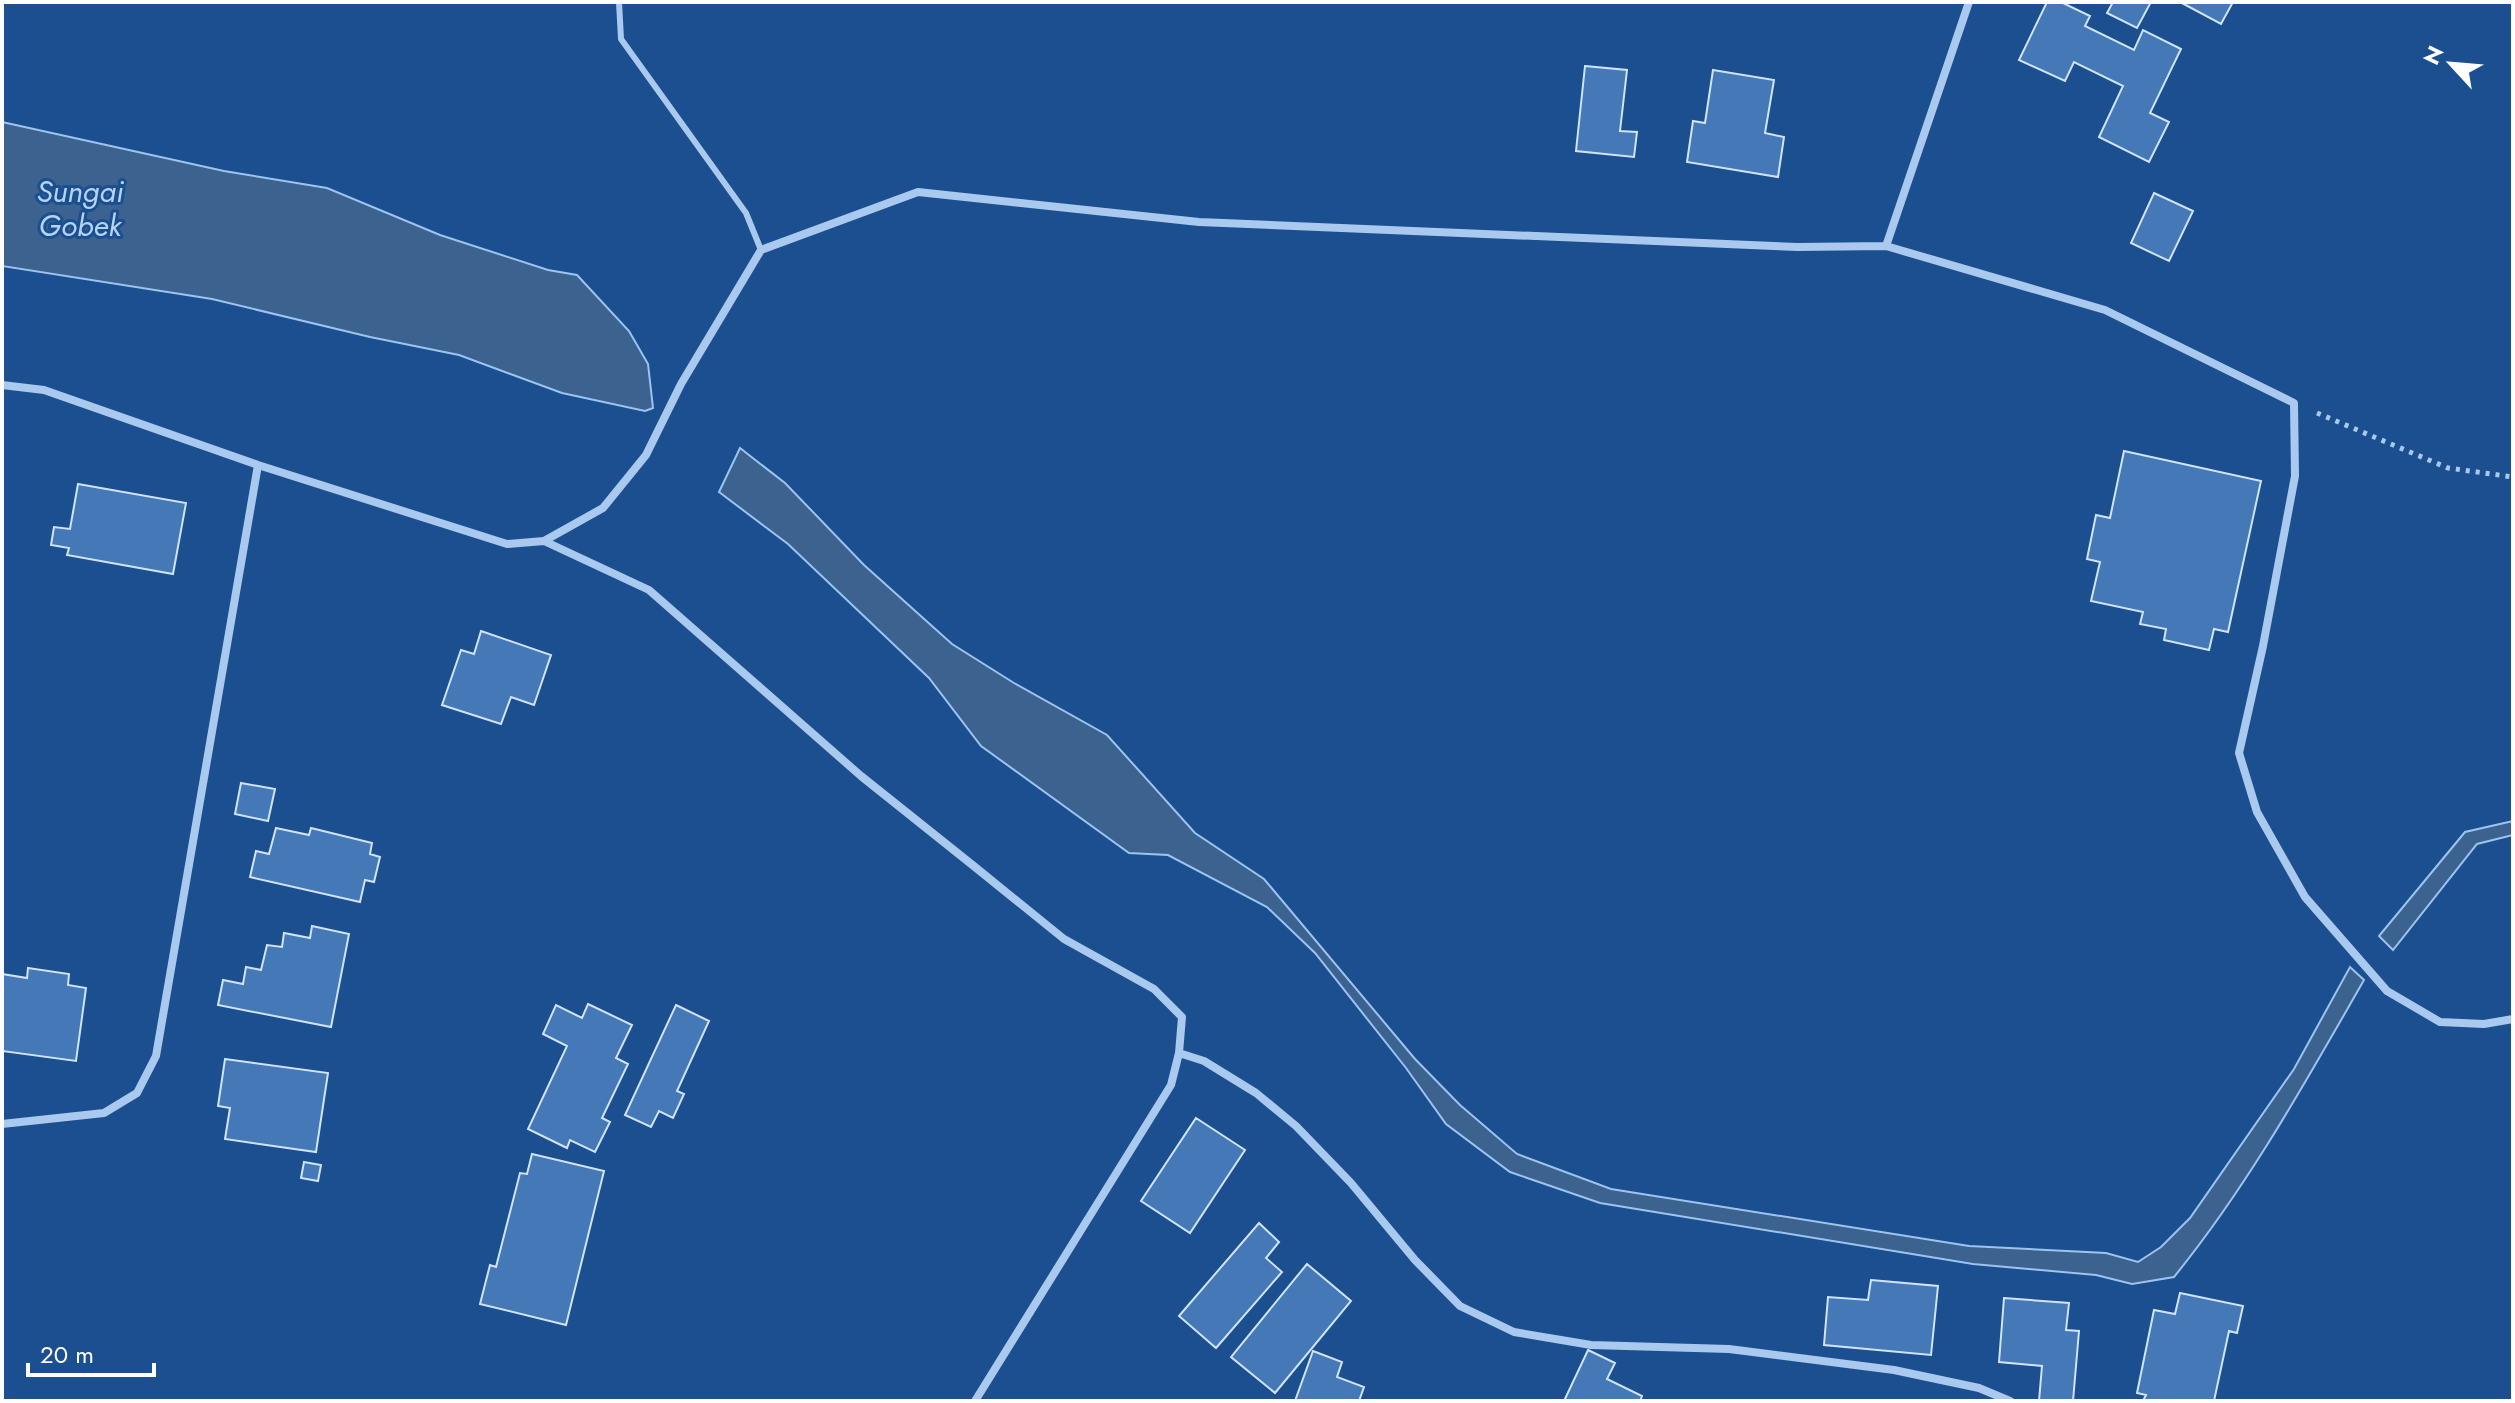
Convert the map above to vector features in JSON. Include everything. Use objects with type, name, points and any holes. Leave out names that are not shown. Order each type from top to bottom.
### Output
[{"type":"street","points":[[1886,246],[1969,2]]},
{"type":"street","points":[[2,385],[44,390],[258,465],[507,544],[544,541],[603,508],[646,455],[681,384],[761,250],[918,192],[1199,222],[1797,247],[1886,246],[2105,310],[2294,403],[2295,476],[2239,753],[2257,812],[2305,897],[2387,991],[2440,1022],[2484,1024],[2513,1019]]},
{"type":"street","points":[[2,1124],[104,1113],[137,1093],[156,1056],[258,465]]},
{"type":"street","points":[[544,541],[649,590],[861,776],[1064,939],[1154,989],[1182,1017],[1179,1053],[1171,1085],[975,1401]]},
{"type":"street","points":[[1179,1053],[1204,1061],[1256,1093],[1286,1118],[1351,1183],[1415,1260],[1460,1306],[1514,1332],[1591,1345],[1729,1349],[1894,1370],[1979,1388],[2010,1401]]},
{"type":"lane","points":[[619,2],[621,39],[746,213],[761,250]]},
{"type":"path","points":[[2294,403],[2448,468],[2513,477]]},
{"type":"water","name":"Sungai Gobek","points":[[2,122],[224,171],[327,188],[440,235],[548,270],[577,275],[629,331],[648,364],[653,408],[645,411],[562,393],[459,355],[212,299],[2,266]]},
{"type":"water","points":[[740,448],[785,483],[864,565],[952,644],[1107,735],[1195,833],[1264,879],[1415,1059],[1460,1105],[1517,1154],[1611,1189],[1969,1246],[2106,1253],[2138,1262],[2161,1247],[2190,1218],[2294,1069],[2350,967],[2364,980],[2251,1170],[2174,1277],[2132,1284],[2096,1275],[1973,1264],[1600,1203],[1510,1172],[1446,1124],[1315,953],[1267,907],[1168,855],[1129,853],[981,746],[929,678],[788,544],[719,492]]},
{"type":"water","points":[[2513,821],[2513,835],[2477,844],[2393,950],[2379,936],[2465,832]]},
{"type":"building","points":[[2047,2],[2061,2],[2090,16],[2085,26],[2134,50],[2143,30],[2181,49],[2150,113],[2169,122],[2149,162],[2099,137],[2123,86],[2074,62],[2065,81],[2019,60]]},
{"type":"building","points":[[2113,2],[2151,2],[2137,28],[2107,13]]},
{"type":"building","points":[[2180,2],[2233,2],[2221,24]]},
{"type":"building","points":[[1585,66],[1627,70],[1620,131],[1637,132],[1634,157],[1576,151]]},
{"type":"building","points":[[1713,70],[1774,80],[1765,133],[1784,137],[1778,177],[1687,162],[1693,121],[1705,123]]},
{"type":"building","points":[[2154,193],[2193,211],[2169,261],[2131,243]]},
{"type":"building","points":[[2124,451],[2261,481],[2228,632],[2214,629],[2209,650],[2164,640],[2166,629],[2140,624],[2143,612],[2091,601],[2100,562],[2087,559],[2096,515],[2110,518]]},
{"type":"building","points":[[78,484],[186,503],[173,574],[67,555],[69,548],[51,545],[54,527],[70,529]]},
{"type":"building","points":[[481,631],[551,655],[534,705],[511,697],[501,724],[442,705],[461,650],[474,654]]},
{"type":"building","points":[[241,783],[275,789],[268,821],[235,814]]},
{"type":"building","points":[[276,828],[309,835],[311,828],[372,843],[370,854],[380,857],[374,882],[365,880],[360,902],[250,877],[256,851],[269,854]]},
{"type":"building","points":[[312,926],[349,934],[331,1027],[218,1005],[223,980],[243,984],[246,967],[261,970],[267,945],[282,947],[284,933],[310,938]]},
{"type":"building","points":[[28,968],[69,974],[68,985],[86,988],[76,1061],[2,1051],[2,974],[27,978]]},
{"type":"building","points":[[588,1004],[632,1025],[616,1058],[628,1064],[602,1118],[610,1122],[595,1152],[570,1140],[567,1148],[528,1129],[567,1046],[543,1034],[556,1005],[582,1018]]},
{"type":"building","points":[[676,1005],[709,1021],[677,1091],[684,1094],[673,1118],[659,1111],[651,1127],[625,1115]]},
{"type":"building","points":[[225,1059],[328,1073],[316,1152],[225,1139],[230,1108],[218,1106]]},
{"type":"building","points":[[1196,1118],[1245,1150],[1190,1233],[1141,1201]]},
{"type":"building","points":[[532,1154],[604,1171],[566,1325],[480,1304],[490,1265],[496,1267],[520,1173],[527,1174]]},
{"type":"building","points":[[304,1162],[321,1165],[318,1181],[301,1178]]},
{"type":"building","points":[[1259,1223],[1279,1242],[1266,1258],[1282,1272],[1216,1348],[1179,1316]]},
{"type":"building","points":[[1307,1264],[1351,1301],[1275,1393],[1231,1357]]},
{"type":"building","points":[[1871,1280],[1938,1286],[1931,1355],[1824,1345],[1828,1297],[1868,1300]]},
{"type":"building","points":[[2180,1293],[2243,1306],[2237,1333],[2229,1331],[2214,1401],[2143,1401],[2146,1395],[2137,1393],[2154,1310],[2175,1314]]},
{"type":"building","points":[[2004,1298],[2069,1303],[2066,1330],[2079,1331],[2073,1401],[2039,1401],[2042,1366],[1999,1362]]},
{"type":"building","points":[[1588,1350],[1615,1363],[1607,1379],[1642,1396],[1640,1401],[1564,1401]]},
{"type":"building","points":[[1313,1351],[1342,1362],[1337,1377],[1364,1387],[1359,1401],[1295,1401]]}]
